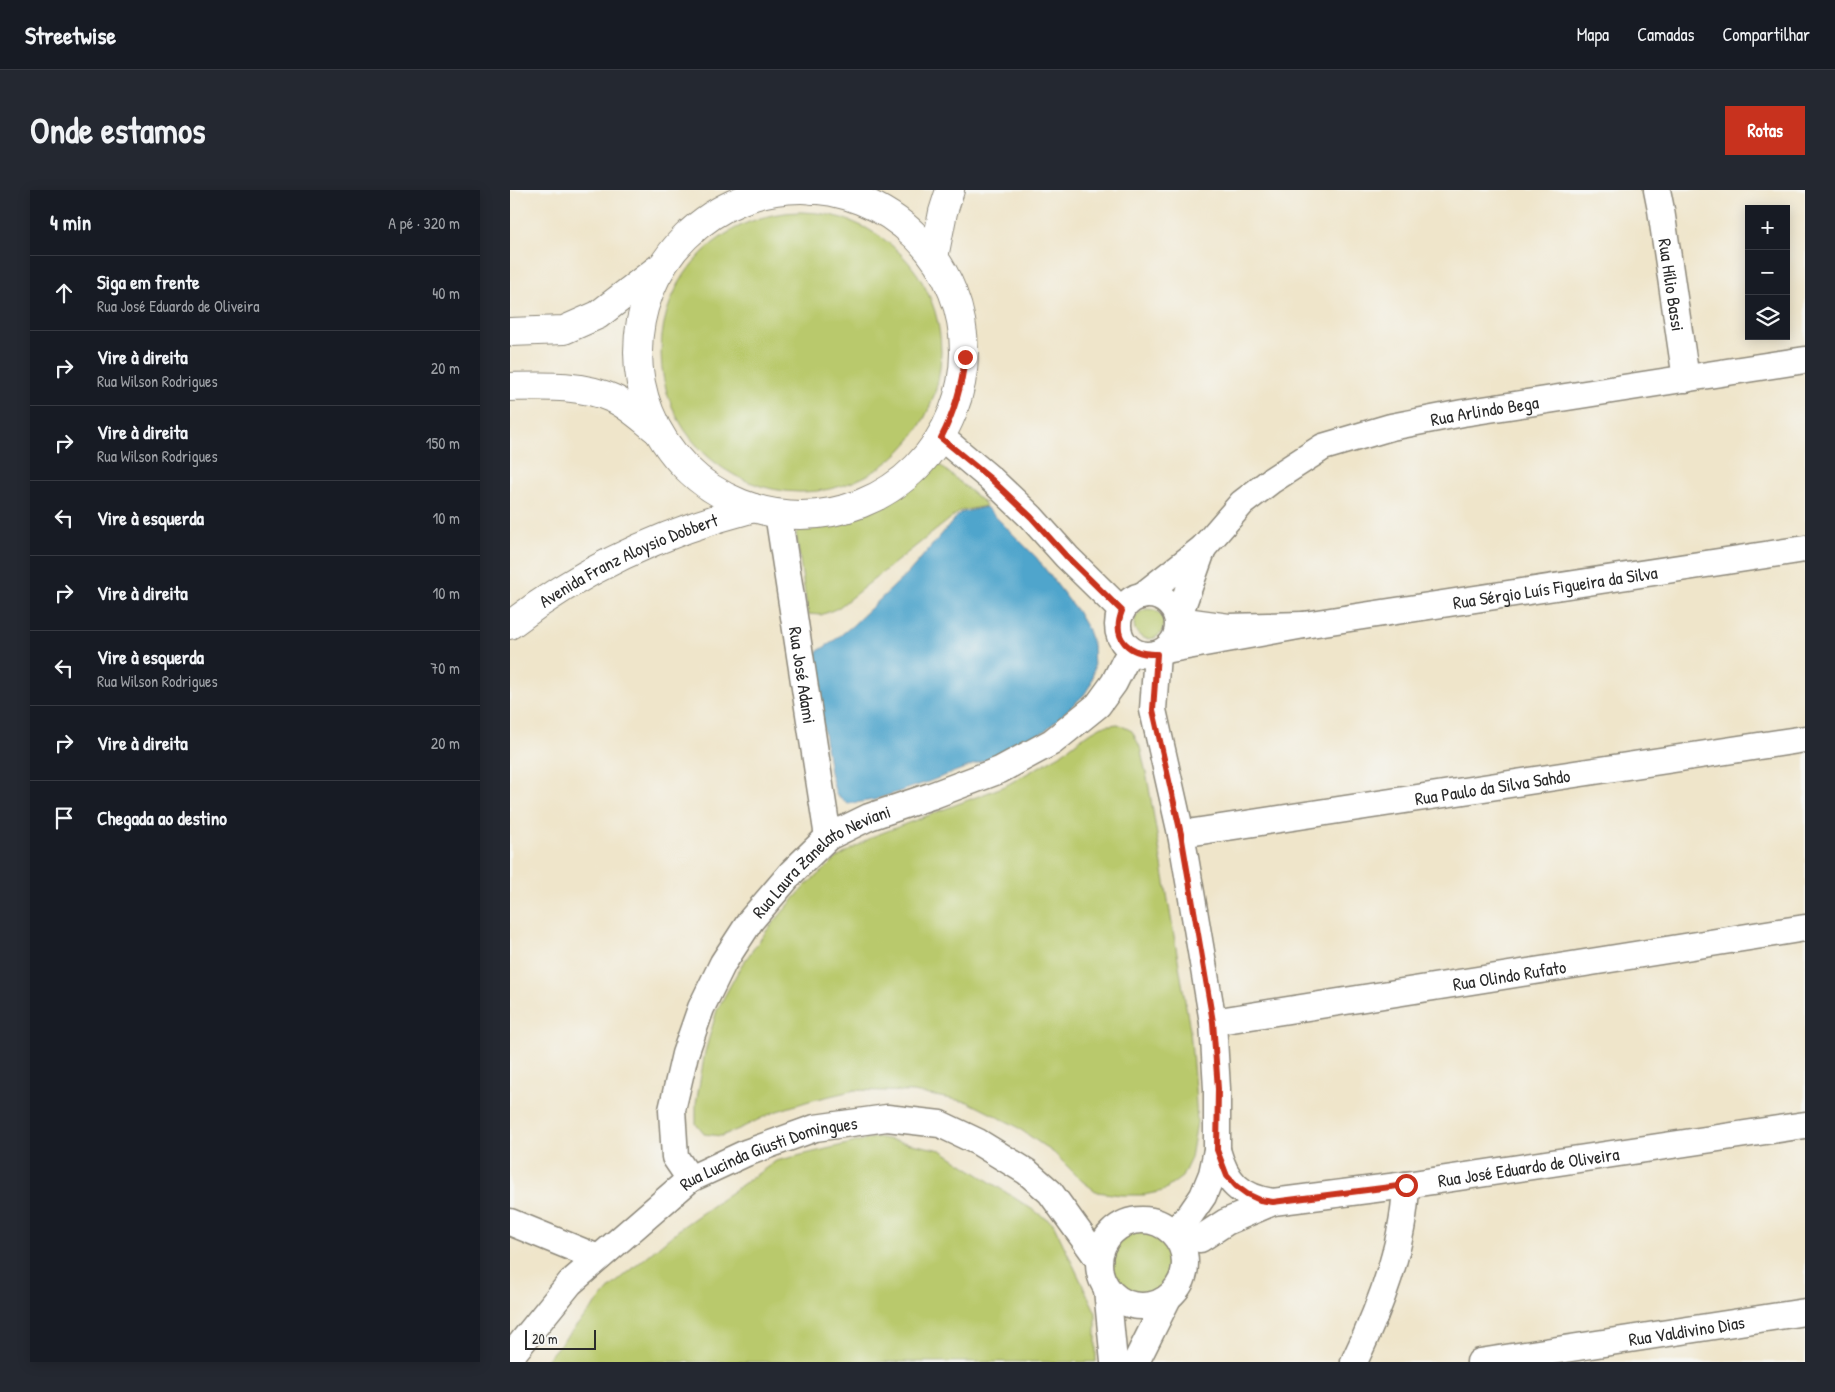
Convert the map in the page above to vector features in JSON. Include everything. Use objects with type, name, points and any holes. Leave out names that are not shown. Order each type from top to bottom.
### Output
[{"type":"main road","points":[[790,190],[824,191],[851,197],[888,215],[905,226],[934,257],[945,274],[954,294],[964,335],[965,357],[958,399],[951,419],[941,438],[910,474],[892,488],[849,508],[826,513],[802,515],[766,511],[730,499],[708,486],[678,458],[658,431],[645,400],[638,359],[639,334],[644,309],[652,286],[664,264],[680,244],[698,226],[726,208],[741,201],[765,194],[790,190]]},
{"type":"main road","points":[[934,257],[950,190]]},
{"type":"main road","points":[[510,332],[564,330],[598,315],[664,264]]},
{"type":"main road","points":[[510,387],[556,385],[614,399],[658,431]]},
{"type":"main road","name":"Avenida Franz Aloysio Dobbert","points":[[510,625],[540,602],[616,558],[680,531],[766,511]]},
{"type":"street","name":"Rua Hílio Bassi","points":[[1656,190],[1661,210],[1686,379]]},
{"type":"street","name":"Rua Arlindo Bega","points":[[1132,603],[1202,548],[1242,503],[1272,480],[1323,447],[1390,427],[1462,413],[1805,360]]},
{"type":"street","points":[[941,438],[991,479],[1031,517],[1067,557],[1132,603]]},
{"type":"street","name":"Rua José Adami","points":[[766,511],[828,837]]},
{"type":"street","name":"Rua Arlindo Bega","points":[[1178,619],[1202,548]]},
{"type":"street","name":"Rua Sérgio Luís Figueira da Silva","points":[[1143,653],[1304,625],[1805,549]]},
{"type":"street","points":[[1136,1362],[1168,1298],[1177,1288],[1183,1276],[1184,1244],[1190,1215],[1203,1196],[1212,1174],[1217,1150],[1218,1089],[1213,1022],[1181,834],[1153,710],[1143,653],[1120,637],[1118,628],[1119,619],[1132,603],[1157,596],[1170,605],[1178,619],[1178,632],[1173,642],[1143,653]]},
{"type":"street","name":"Rua Sérgio Luís Figueira da Silva","points":[[1178,619],[1229,627],[1304,625]]},
{"type":"street","name":"Rua Laura Zanelato Neviani","points":[[690,1179],[675,1157],[672,1110],[685,1054],[701,1008],[723,963],[751,920],[792,872],[828,837],[870,817],[1000,770],[1052,742],[1098,705],[1114,682],[1143,653]]},
{"type":"street","name":"Rua Paulo da Silva Sahdo","points":[[1181,834],[1805,739]]},
{"type":"street","name":"Rua Olindo Rufato","points":[[1213,1022],[1805,928]]},
{"type":"street","name":"Rua Lucinda Giusti Domingues","points":[[510,1360],[515,1351],[570,1282],[690,1179],[746,1153],[815,1128],[887,1118],[940,1124],[978,1142],[1026,1172],[1050,1192],[1099,1260]]},
{"type":"street","name":"Rua José Eduardo de Oliveira","points":[[1184,1244],[1226,1222],[1273,1202],[1406,1185],[1805,1125]]},
{"type":"street","points":[[1217,1150],[1227,1176],[1236,1186],[1260,1200],[1273,1202]]},
{"type":"street","points":[[1354,1362],[1376,1310],[1394,1256],[1404,1217],[1406,1185]]},
{"type":"street","points":[[1069,1218],[1117,1227]]},
{"type":"street","points":[[1168,1298],[1156,1304],[1142,1306],[1129,1304],[1117,1298],[1108,1289],[1101,1277],[1099,1260],[1104,1242],[1117,1227],[1131,1221],[1142,1220],[1154,1221],[1164,1225],[1184,1244]]},
{"type":"street","points":[[510,1222],[598,1258]]},
{"type":"street","points":[[1108,1289],[1114,1362]]},
{"type":"street","name":"Rua Valdivino Dias","points":[[1480,1362],[1805,1312]]},
{"type":"green space","points":[[801,212],[842,218],[879,236],[900,253],[917,274],[935,311],[941,352],[935,393],[917,430],[900,451],[879,468],[842,486],[801,492],[760,486],[723,468],[702,451],[685,430],[667,393],[661,352],[667,311],[685,274],[702,253],[723,236],[760,218]]},
{"type":"green space","points":[[934,460],[986,506],[960,511],[838,608],[821,615],[808,614],[796,534],[799,529],[806,524],[848,515],[877,504],[907,484]]},
{"type":"green space","points":[[1149,609],[1160,613],[1164,624],[1160,635],[1149,639],[1138,635],[1134,624],[1138,613]]},
{"type":"green space","points":[[1118,724],[1132,731],[1140,747],[1148,782],[1190,1030],[1197,1122],[1191,1158],[1182,1177],[1163,1191],[1144,1195],[1097,1192],[1082,1181],[1054,1153],[1014,1125],[968,1102],[913,1092],[855,1090],[774,1112],[721,1136],[704,1134],[696,1124],[696,1104],[705,1052],[717,1010],[741,966],[768,929],[805,886],[837,858],[874,836],[1005,786],[1060,755],[1086,735],[1102,726]]},
{"type":"green space","points":[[877,1137],[941,1150],[1053,1223],[1096,1313],[1096,1362],[544,1362],[612,1286],[682,1227],[776,1161]]},
{"type":"green space","points":[[1142,1225],[1156,1228],[1168,1236],[1176,1248],[1179,1262],[1176,1276],[1168,1288],[1156,1296],[1142,1299],[1128,1296],[1116,1288],[1108,1276],[1105,1262],[1108,1248],[1116,1236],[1128,1228]]},
{"type":"water","points":[[986,507],[1036,557],[1077,611],[1088,630],[1093,645],[1094,669],[1091,684],[1084,695],[1045,731],[996,756],[874,800],[848,804],[836,794],[830,772],[813,658],[818,651],[852,626],[909,572],[960,513]]},
{"type":"route","points":[[965,357],[958,399],[951,419],[941,438],[991,479],[1031,517],[1067,557],[1122,611],[1118,628],[1120,637],[1125,644],[1133,651],[1143,654],[1157,654],[1153,710],[1181,834],[1213,1022],[1218,1089],[1217,1150],[1227,1176],[1247,1194],[1260,1200],[1273,1202],[1406,1185]]}]
